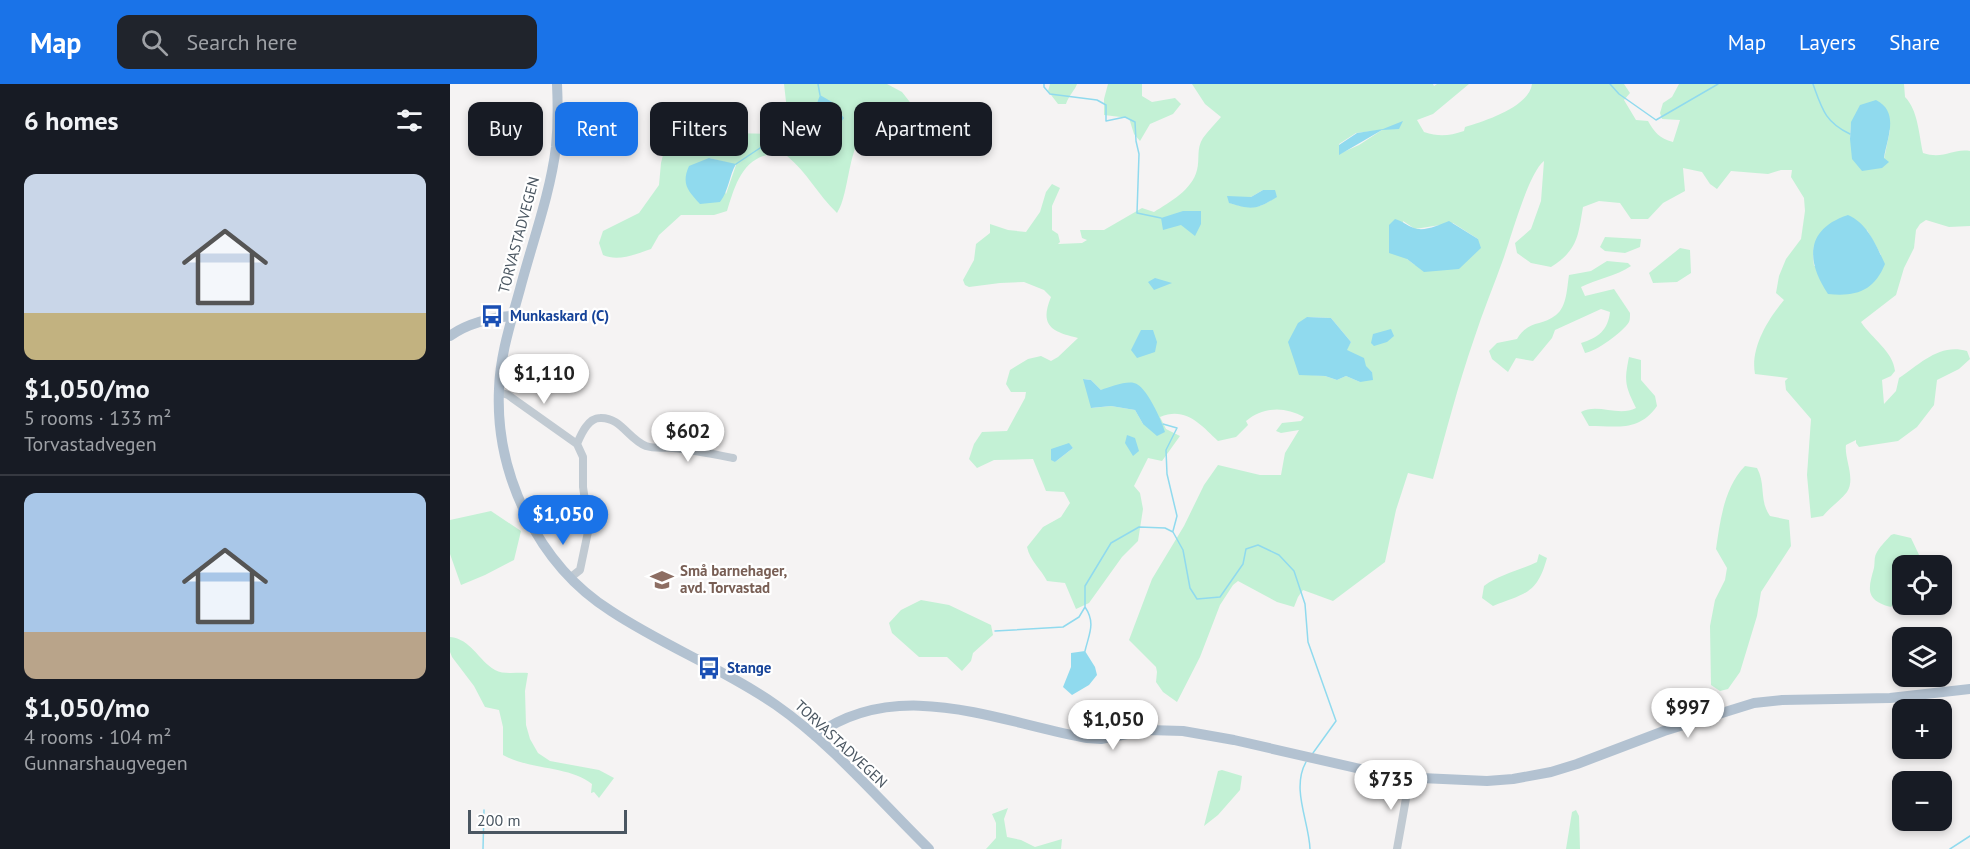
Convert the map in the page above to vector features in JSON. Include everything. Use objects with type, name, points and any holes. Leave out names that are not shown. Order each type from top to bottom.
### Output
[{"type":"main road","name":"TORVASTADVEGEN","points":[[557,84],[557,127],[553,163],[501,362],[499,420],[503,449],[519,498],[539,536],[571,577],[610,611],[763,697],[815,736],[923,847]]},
{"type":"main road","points":[[450,336],[464,328],[512,316]]},
{"type":"main road","points":[[815,736],[847,716],[861,712],[899,707],[946,708],[992,715],[1087,738],[1101,739],[1148,730],[1183,730],[1369,771],[1486,781],[1536,776],[1585,762],[1665,731],[1754,703],[1782,700],[1890,698],[1970,689]]},
{"type":"street","points":[[499,392],[508,395],[577,444],[583,457],[583,487],[588,527],[580,570],[571,577]]},
{"type":"street","points":[[577,444],[591,421],[597,417],[611,418],[637,442],[648,447],[705,452],[733,458]]},
{"type":"street","points":[[1397,849],[1410,776]]},
{"type":"green space","points":[[784,84],[887,84],[902,92],[910,102],[854,102],[854,152],[842,204],[837,213],[787,156],[842,156],[842,102],[786,102]]},
{"type":"green space","points":[[1050,84],[1077,84],[1066,104],[1058,104],[1048,91]]},
{"type":"green space","points":[[1108,84],[1142,84],[1142,96],[1152,102],[1175,98],[1181,104],[1173,114],[1150,124],[1140,141],[1134,134],[1129,118],[1104,115],[1104,99]]},
{"type":"green space","points":[[1192,84],[1433,84],[1434,86],[1437,84],[1469,84],[1433,114],[1417,120],[1424,132],[1444,135],[1464,131],[1465,127],[1505,112],[1523,100],[1532,84],[1624,84],[1630,93],[1624,100],[1636,120],[1648,121],[1658,135],[1673,142],[1680,120],[1662,119],[1660,113],[1663,103],[1672,97],[1679,84],[1904,84],[1905,97],[1913,109],[1923,153],[1943,155],[1970,151],[1970,226],[1949,227],[1926,220],[1920,224],[1916,230],[1914,248],[1904,268],[1896,295],[1861,322],[1886,351],[1895,371],[1891,376],[1882,380],[1884,404],[1896,391],[1899,378],[1931,356],[1957,349],[1967,351],[1970,359],[1959,369],[1937,380],[1934,405],[1917,427],[1898,441],[1859,447],[1856,440],[1846,445],[1850,475],[1847,492],[1823,516],[1811,518],[1807,475],[1811,419],[1786,390],[1785,381],[1788,378],[1755,374],[1754,364],[1762,334],[1784,300],[1776,293],[1779,276],[1786,259],[1801,239],[1805,211],[1804,198],[1791,177],[1792,170],[1781,170],[1768,174],[1731,171],[1717,189],[1710,184],[1702,172],[1683,168],[1685,191],[1663,203],[1648,219],[1631,219],[1620,203],[1599,201],[1583,207],[1580,226],[1572,248],[1567,255],[1551,267],[1531,263],[1517,253],[1515,243],[1531,229],[1541,201],[1544,161],[1532,178],[1477,329],[1433,479],[1408,473],[1396,510],[1385,562],[1333,601],[1303,590],[1294,607],[1277,602],[1238,581],[1220,605],[1200,657],[1177,702],[1163,692],[1156,682],[1156,667],[1129,640],[1152,579],[1184,526],[1204,485],[1218,465],[1260,475],[1281,475],[1285,453],[1299,430],[1281,433],[1276,431],[1282,423],[1301,421],[1304,417],[1281,410],[1259,413],[1246,421],[1248,425],[1236,437],[1218,441],[1199,423],[1185,416],[1169,414],[1160,417],[1166,429],[1180,436],[1162,461],[1148,458],[1134,486],[1140,493],[1143,509],[1138,541],[1122,557],[1089,603],[1076,609],[1065,583],[1047,581],[1027,547],[1043,527],[1061,517],[1070,503],[1064,492],[1046,491],[1033,459],[994,460],[977,468],[969,459],[974,444],[982,432],[1007,431],[1025,398],[1026,392],[1011,392],[1006,384],[1010,370],[1028,359],[1041,356],[1051,361],[1078,338],[1061,333],[1050,326],[1046,315],[1051,297],[1044,290],[1024,282],[969,287],[963,280],[974,260],[976,244],[990,233],[990,224],[1008,230],[1026,232],[1040,212],[1046,192],[1052,184],[1060,188],[1052,206],[1052,230],[1058,234],[1060,242],[1058,244],[1082,243],[1087,240],[1082,238],[1080,230],[1104,230],[1142,208],[1154,212],[1173,200],[1190,184],[1198,166],[1201,142],[1221,117],[1205,104]],"holes":[[[1851,123],[1890,130],[1884,159],[1850,139]],[[1382,130],[1359,145],[1339,154],[1339,144],[1356,133]],[[1263,190],[1277,196],[1265,204],[1254,207],[1230,203],[1228,197],[1251,197]],[[1403,221],[1415,229],[1453,223],[1478,239],[1415,265],[1407,259]],[[1867,230],[1881,255],[1814,266],[1814,245]],[[1307,317],[1331,318],[1351,342],[1346,350],[1372,372],[1360,382],[1346,376],[1337,380],[1325,376],[1299,374]],[[1084,379],[1091,380],[1101,390],[1163,424],[1143,424],[1135,410],[1111,406],[1092,408]],[[1069,444],[1073,448],[1055,462],[1051,450]]]},
{"type":"green space","points":[[748,133],[760,134],[760,156],[764,156],[751,163],[740,177],[727,211],[714,215],[681,215],[659,235],[651,249],[615,258],[603,255],[599,243],[603,231],[639,213],[659,185],[663,156],[748,156]],"holes":[[[709,158],[736,165],[726,194]]]},
{"type":"green space","points":[[1605,237],[1641,239],[1640,247],[1625,253],[1605,251],[1600,247]]},
{"type":"green space","points":[[1680,248],[1690,250],[1691,273],[1677,282],[1653,283],[1649,273]]},
{"type":"green space","points":[[1607,261],[1628,263],[1631,266],[1581,287],[1585,296],[1614,289],[1630,313],[1629,322],[1621,331],[1602,345],[1585,353],[1581,343],[1597,336],[1607,324],[1610,312],[1601,309],[1555,330],[1552,338],[1533,361],[1516,358],[1508,372],[1492,359],[1489,351],[1497,343],[1517,339],[1526,328],[1551,319],[1560,311],[1566,296],[1569,275],[1591,271]]},
{"type":"green space","points":[[1629,357],[1641,360],[1641,380],[1655,396],[1657,406],[1643,420],[1635,424],[1618,427],[1589,426],[1581,412],[1594,409],[1622,411],[1636,408],[1626,383]]},
{"type":"green space","points":[[1745,466],[1757,468],[1760,474],[1765,504],[1770,516],[1789,520],[1791,546],[1761,592],[1757,616],[1740,672],[1728,689],[1720,691],[1711,685],[1710,626],[1715,600],[1725,580],[1727,568],[1716,549],[1721,516],[1728,494],[1738,474]]},
{"type":"green space","points":[[491,511],[521,531],[514,560],[461,585],[450,554],[450,520]]},
{"type":"green space","points":[[1891,535],[1911,538],[1919,555],[1892,555],[1891,607],[1873,597],[1870,593],[1870,582],[1876,554]]},
{"type":"green space","points":[[1539,554],[1547,558],[1539,579],[1529,591],[1493,606],[1482,598],[1484,586],[1496,578],[1537,562]]},
{"type":"green space","points":[[921,600],[949,605],[991,625],[993,635],[973,653],[971,661],[962,671],[947,657],[919,657],[892,633],[889,623],[901,610]]},
{"type":"green space","points":[[450,637],[464,642],[489,666],[499,672],[528,673],[525,691],[526,725],[530,739],[538,753],[550,761],[599,770],[614,778],[599,798],[594,792],[591,793],[592,784],[583,778],[503,755],[503,727],[499,710],[485,707],[474,686],[452,657]]},
{"type":"green space","points":[[1218,771],[1242,776],[1240,790],[1218,815],[1204,826]]},
{"type":"green space","points":[[1008,808],[1004,819],[1007,837],[1021,840],[1035,847],[1062,839],[1061,849],[986,849],[996,838],[996,823],[992,814]]},
{"type":"green space","points":[[1576,810],[1579,816],[1580,849],[1566,849],[1572,812]]},
{"type":"water","points":[[820,95],[832,102],[817,102]]},
{"type":"water","points":[[1876,100],[1888,111],[1890,118],[1884,158],[1889,162],[1882,168],[1862,171],[1852,159],[1851,122],[1860,105]]},
{"type":"water","points":[[1403,121],[1399,129],[1382,130],[1339,155],[1339,145],[1357,133],[1383,129]]},
{"type":"water","points":[[709,158],[736,164],[720,202],[700,204],[687,187],[687,172],[689,166]]},
{"type":"water","points":[[1263,190],[1275,190],[1277,197],[1254,208],[1229,203],[1227,196],[1251,197]]},
{"type":"water","points":[[1183,211],[1201,211],[1201,224],[1195,236],[1181,225],[1163,230],[1161,218]]},
{"type":"water","points":[[1848,215],[1866,229],[1885,264],[1870,286],[1863,290],[1847,294],[1828,294],[1816,270],[1813,258],[1814,247],[1817,237],[1824,229],[1834,221]]},
{"type":"water","points":[[1395,219],[1418,229],[1431,228],[1449,221],[1478,239],[1481,248],[1459,269],[1424,272],[1407,259],[1389,253],[1389,225]]},
{"type":"water","points":[[1155,278],[1172,283],[1154,290],[1148,282]]},
{"type":"water","points":[[1307,317],[1331,318],[1351,342],[1347,350],[1364,358],[1366,366],[1372,372],[1373,380],[1360,382],[1346,376],[1337,380],[1325,376],[1299,375],[1288,342],[1298,323]]},
{"type":"water","points":[[1391,329],[1394,336],[1387,342],[1374,346],[1371,343],[1373,334]]},
{"type":"water","points":[[1141,330],[1153,330],[1157,342],[1155,352],[1137,358],[1131,350]]},
{"type":"water","points":[[1083,379],[1091,380],[1101,390],[1126,383],[1139,385],[1153,404],[1165,432],[1157,436],[1143,424],[1135,410],[1111,406],[1091,408]]},
{"type":"water","points":[[1127,435],[1135,438],[1139,451],[1133,456],[1125,443]]},
{"type":"water","points":[[1069,443],[1073,448],[1055,462],[1051,460],[1051,449]]},
{"type":"water","points":[[1085,651],[1097,675],[1089,685],[1072,695],[1063,687],[1071,667],[1071,653]]},
{"type":"waterway","points":[[818,84],[820,95]]},
{"type":"waterway","points":[[1044,84],[1050,94],[1097,100],[1106,105],[1106,121],[1125,117],[1135,122],[1139,154],[1137,213],[1161,218]]},
{"type":"waterway","points":[[1610,84],[1619,94],[1656,120],[1718,84]]},
{"type":"waterway","points":[[1813,84],[1825,114],[1835,125],[1850,134]]},
{"type":"waterway","points":[[736,164],[760,148]]},
{"type":"waterway","points":[[1163,424],[1177,428],[1166,450],[1167,474],[1177,516],[1173,531]]},
{"type":"waterway","points":[[995,631],[1063,627],[1079,617],[1085,607],[1085,586],[1111,543],[1139,527],[1165,528],[1173,532],[1183,550],[1190,588],[1197,599],[1220,597],[1243,564],[1246,549],[1258,545],[1279,555],[1294,571],[1305,604],[1308,642],[1336,721],[1313,753]]},
{"type":"waterway","points":[[1085,607],[1091,623],[1085,651]]},
{"type":"waterway","points":[[1306,762],[1302,772],[1300,794],[1310,849]]},
{"type":"waterway","points":[[483,849],[484,810]]},
{"type":"waterway","points":[[1950,849],[1970,836]]},
{"type":"place","name":"Munkaskard (C)","points":[[492,316]]},
{"type":"place","name":"Små barnehager, avd. Torvastad","points":[[662,580]]},
{"type":"place","name":"Stange","points":[[709,668]]}]
